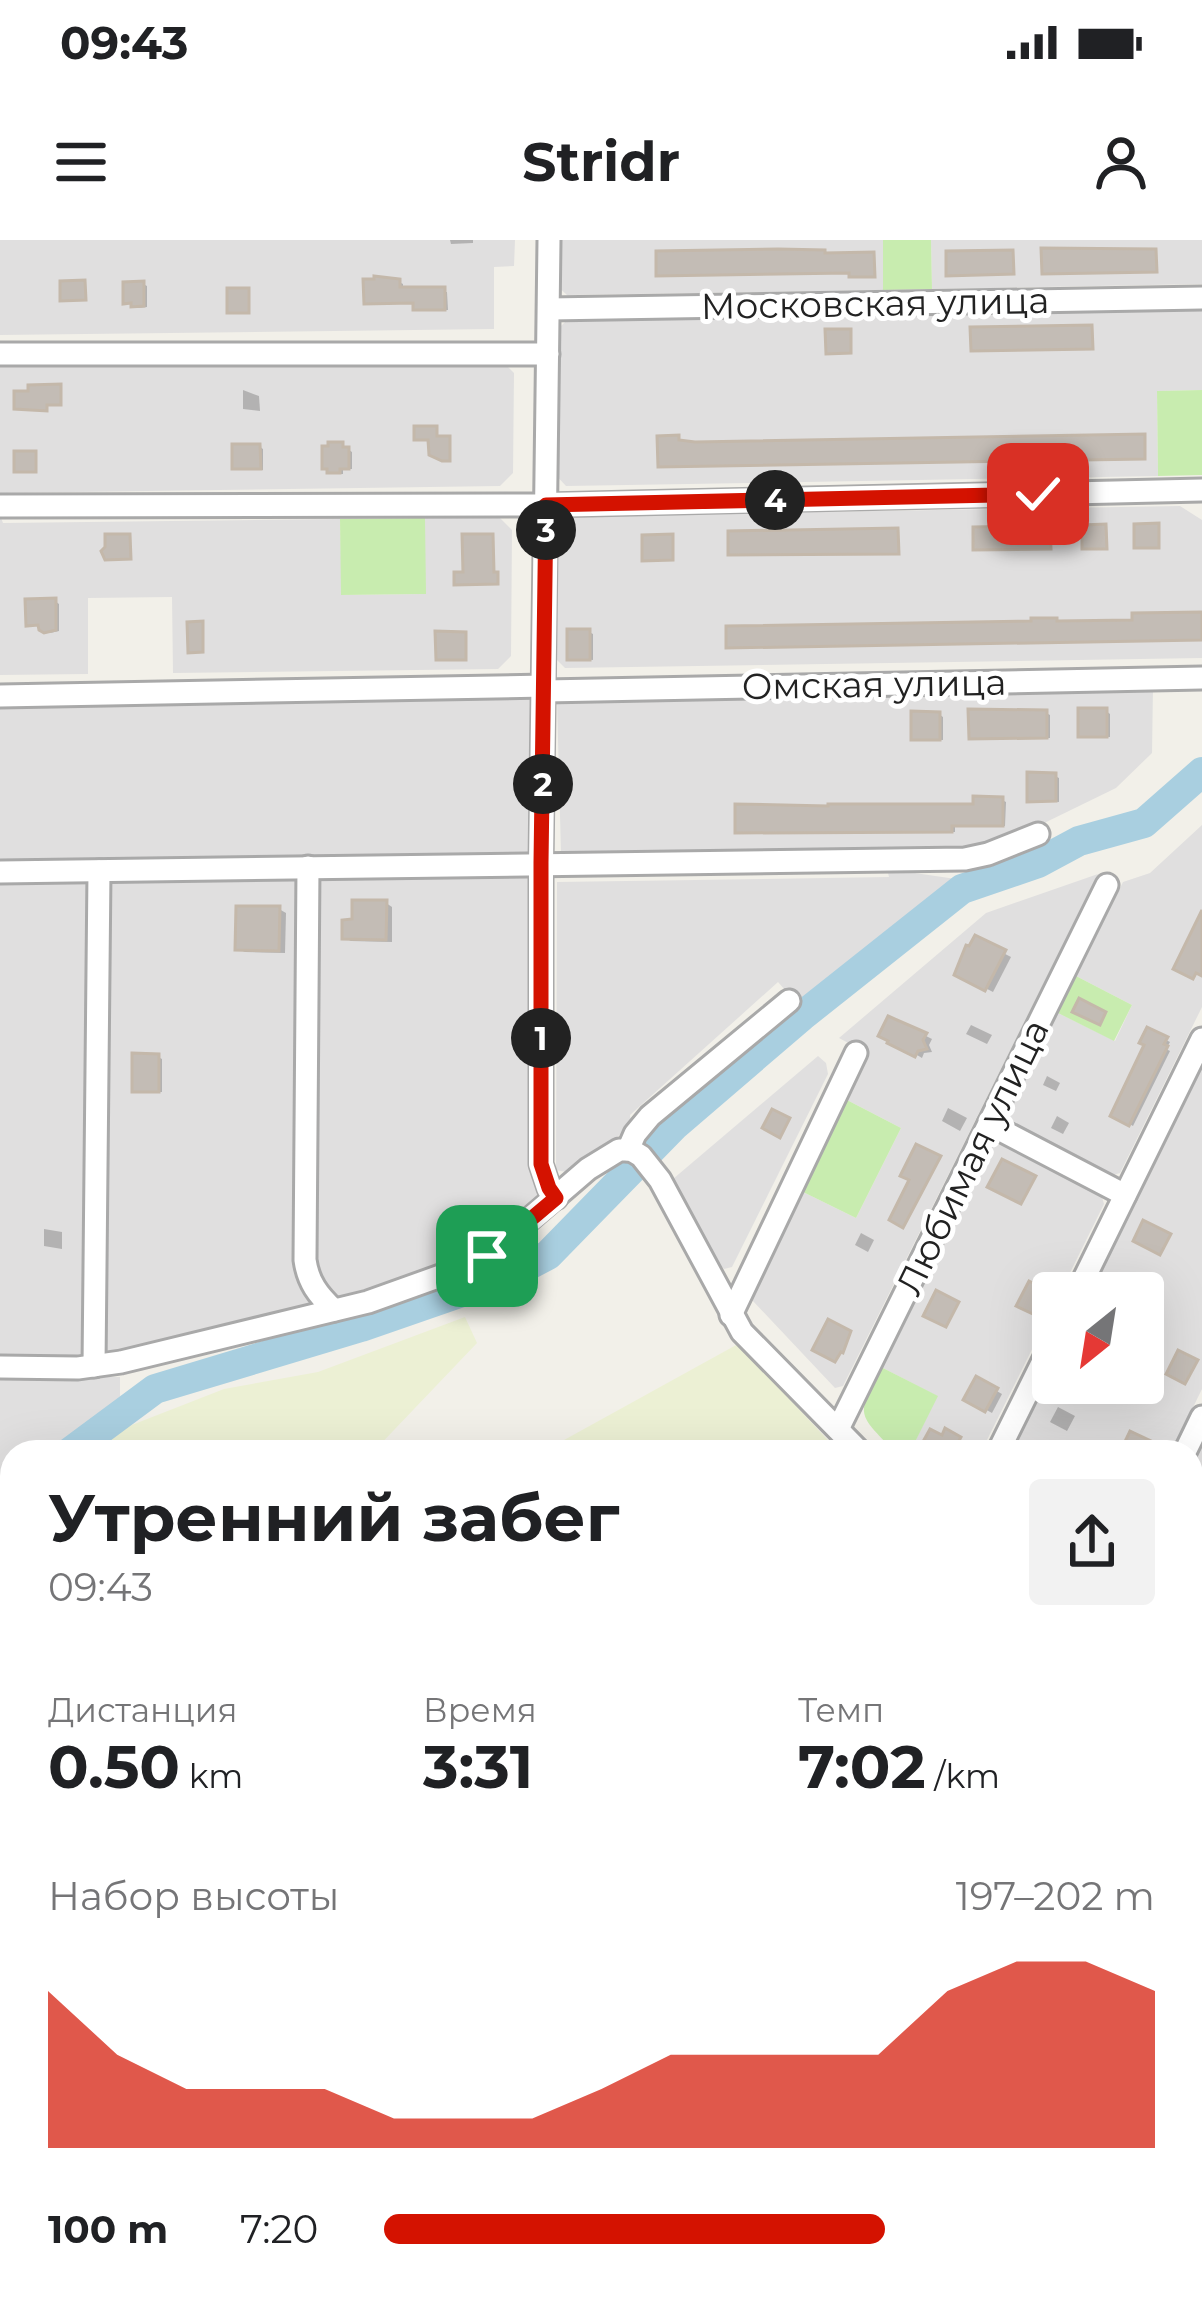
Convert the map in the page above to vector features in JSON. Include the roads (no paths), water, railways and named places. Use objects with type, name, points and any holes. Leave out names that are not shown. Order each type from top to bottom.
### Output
[{"type":"street","points":[[549,240],[541,1164],[556,1198]]},
{"type":"street","name":"Московская улица","points":[[549,309],[1202,298]]},
{"type":"street","points":[[0,355],[548,354]]},
{"type":"street","points":[[0,506],[546,505],[1202,490]]},
{"type":"street","name":"Омская улица","points":[[0,696],[1202,678]]},
{"type":"street","points":[[0,872],[965,859],[1038,834]]},
{"type":"street","points":[[308,867],[305,1260],[314,1288],[334,1310]]},
{"type":"street","points":[[94,1366],[99,871]]},
{"type":"street","name":"Любимая улица","points":[[838,1429],[1107,885]]},
{"type":"street","points":[[789,1000],[650,1116],[635,1134],[639,1157],[731,1315],[764,1357],[849,1440]]},
{"type":"street","points":[[1087,1272],[1201,1043]]},
{"type":"street","points":[[731,1315],[856,1053]]},
{"type":"street","points":[[988,1124],[1125,1195]]},
{"type":"street","points":[[0,1367],[121,1362],[368,1302],[471,1265],[496,1251],[606,1156],[619,1150],[639,1157]]},
{"type":"street","points":[[1004,1440],[1032,1383]]},
{"type":"waterway","points":[[86,1440],[155,1389],[361,1327],[508,1276],[548,1255],[675,1125],[962,889],[1038,863],[1079,841],[1144,823],[1202,772]]}]
